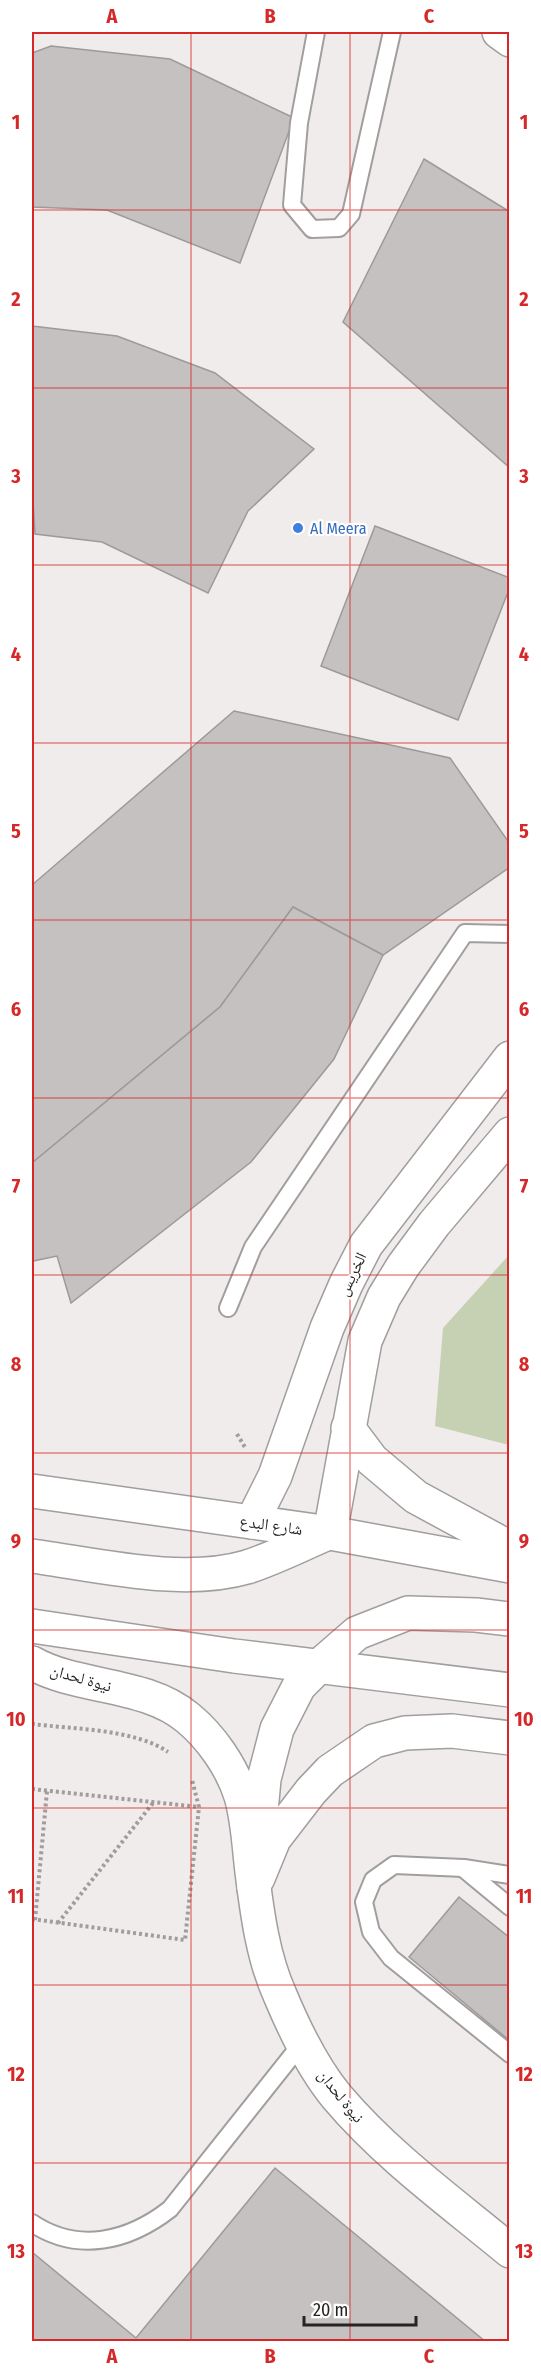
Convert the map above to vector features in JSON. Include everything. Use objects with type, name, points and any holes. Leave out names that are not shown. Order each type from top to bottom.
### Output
[{"type":"street","points":[[499,32],[510,40]]},
{"type":"street","name":"الخريس","points":[[252,1522],[275,1476],[327,1328],[366,1245],[510,1058]]},
{"type":"street","points":[[32,1556],[162,1574],[208,1574],[247,1567],[330,1533],[365,1341],[384,1297],[403,1266],[434,1224],[510,1134]]},
{"type":"street","points":[[348,1428],[372,1460],[410,1492],[510,1548]]},
{"type":"street","name":"شارع البدع","points":[[32,1491],[330,1533],[510,1566]]},
{"type":"street","points":[[254,1888],[264,1779],[277,1729],[299,1686],[318,1666],[357,1633],[408,1613],[476,1614],[510,1619]]},
{"type":"street","points":[[32,1626],[234,1656],[510,1690]]},
{"type":"street","name":"نيوة لحدان","points":[[32,1663],[78,1679],[138,1693],[168,1704],[188,1718],[210,1740],[236,1782],[247,1830],[254,1888],[265,1945],[278,1993],[302,2043],[336,2096],[386,2148],[510,2251]]},
{"type":"street","points":[[254,1888],[274,1839],[311,1791],[330,1771],[374,1741],[405,1733],[452,1731],[510,1738]]},
{"type":"lane","points":[[316,32],[299,123],[292,205],[312,229],[339,228],[351,214],[392,32]]},
{"type":"lane","points":[[228,1308],[253,1247],[465,933],[510,934]]},
{"type":"lane","points":[[510,1875],[464,1868],[394,1865],[373,1880],[364,1902],[371,1932],[391,1958],[510,2054]]},
{"type":"lane","points":[[464,1868],[510,1907]]},
{"type":"lane","points":[[32,2223],[60,2236],[82,2241],[105,2240],[129,2234],[151,2224],[170,2209],[302,2043]]},
{"type":"path","points":[[32,1724],[138,1737],[157,1744],[174,1756]]},
{"type":"path","points":[[47,1791],[33,1920],[185,1940],[199,1807],[197,1795],[188,1774]]},
{"type":"path","points":[[32,1789],[199,1807]]},
{"type":"path","points":[[58,1923],[153,1802]]},
{"type":"green space","points":[[509,1255],[509,1445],[435,1426],[443,1328]]},
{"type":"building","points":[[51,46],[170,59],[294,118],[240,263],[107,210],[32,207],[32,53]]},
{"type":"building","points":[[424,159],[510,212],[510,468],[343,322]]},
{"type":"building","points":[[32,326],[117,336],[215,373],[314,449],[248,511],[208,593],[102,542],[35,534],[32,485]]},
{"type":"building","points":[[375,526],[510,578],[510,587],[458,720],[321,666]]},
{"type":"building","points":[[234,711],[450,758],[510,844],[510,867],[383,955],[293,907],[220,1007],[32,1163],[32,885]]},
{"type":"building","points":[[293,907],[383,955],[334,1059],[251,1162],[71,1303],[57,1256],[33,1261],[32,1163],[220,1007]]},
{"type":"building","points":[[459,1897],[510,1938],[510,2041],[409,1957]]},
{"type":"building","points":[[275,2168],[486,2342],[32,2342],[32,2252],[136,2338]]},
{"type":"place","name":"Al Meera","points":[[298,528]]}]
